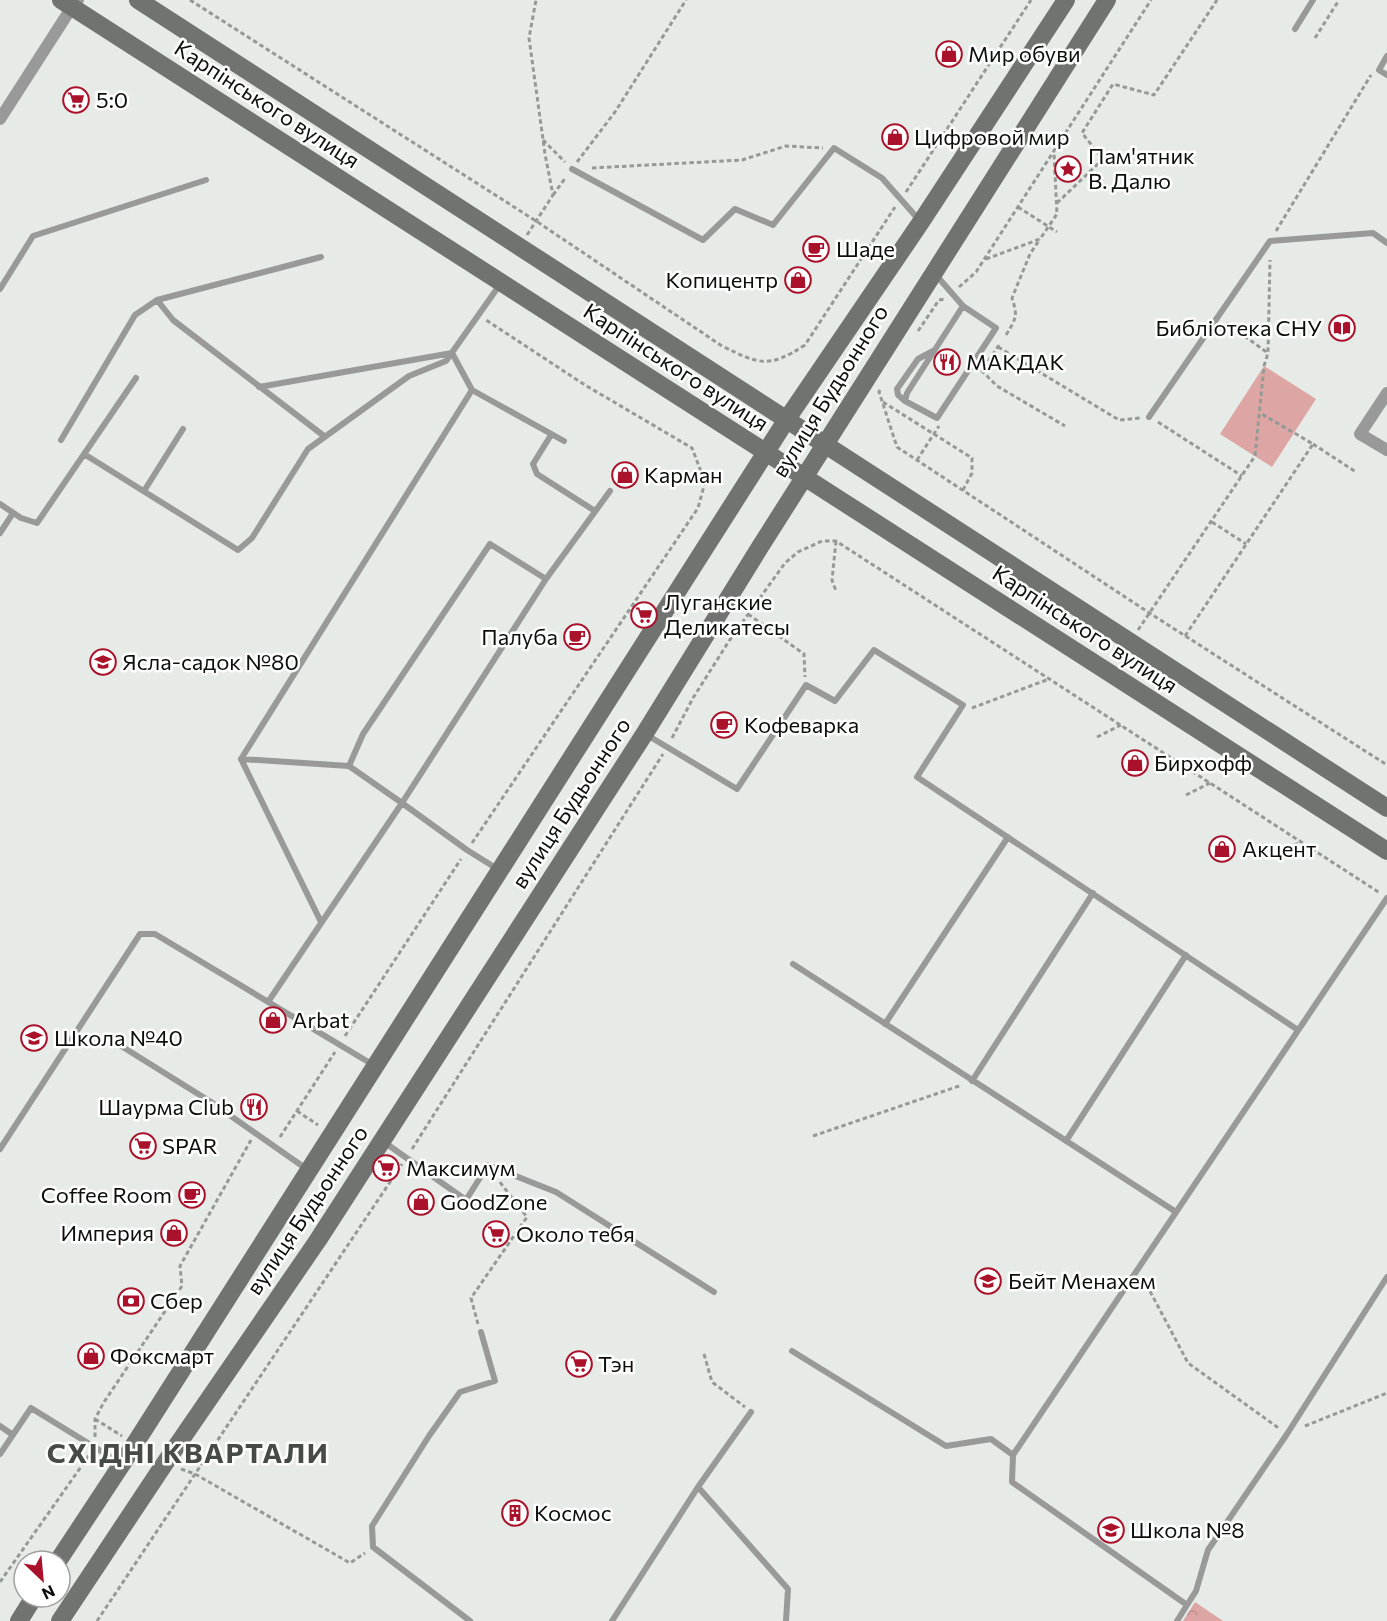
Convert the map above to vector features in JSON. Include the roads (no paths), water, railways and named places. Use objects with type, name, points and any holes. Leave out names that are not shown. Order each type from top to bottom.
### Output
[{"type":"main road","name":"Карпінського вулиця","points":[[138,0],[1387,808]]},
{"type":"main road","name":"вулиця Будьонного","points":[[66,1549],[786,419],[921,222],[1066,0]]},
{"type":"main road","name":"вулиця Будьонного","points":[[60,1621],[318,1240],[382,1141],[645,733],[804,477],[1107,0]]},
{"type":"main road","name":"Карпінського вулиця","points":[[70,2],[501,283],[1387,851]]},
{"type":"street","points":[[0,119],[70,2]]},
{"type":"street","points":[[1387,393],[1360,434],[1387,450]]},
{"type":"lane","points":[[1295,29],[1313,0]]},
{"type":"lane","points":[[1387,56],[1379,70],[1387,75]]},
{"type":"lane","points":[[572,169],[703,240],[735,209],[773,225],[834,148],[882,178],[921,222]]},
{"type":"lane","points":[[0,289],[33,236],[206,180]]},
{"type":"lane","points":[[1149,417],[1270,241],[1373,233],[1387,243]]},
{"type":"lane","points":[[61,440],[135,315],[157,300],[321,257]]},
{"type":"lane","points":[[933,273],[963,306],[996,327],[937,418],[905,401],[898,395],[897,389],[918,358],[934,351]]},
{"type":"lane","points":[[84,454],[238,550],[252,538],[308,449],[409,376],[446,361],[501,283]]},
{"type":"lane","points":[[157,300],[172,320],[324,436]]},
{"type":"lane","points":[[905,401],[907,393],[963,306]]},
{"type":"lane","points":[[259,387],[452,353]]},
{"type":"lane","points":[[452,353],[472,390],[564,441]]},
{"type":"lane","points":[[0,504],[21,518],[37,523],[136,378]]},
{"type":"lane","points":[[241,759],[472,390]]},
{"type":"lane","points":[[144,491],[183,429]]},
{"type":"lane","points":[[551,435],[533,464],[537,474],[595,511]]},
{"type":"lane","points":[[268,1002],[402,803],[546,579],[610,491]]},
{"type":"lane","points":[[0,532],[13,513]]},
{"type":"lane","points":[[349,766],[363,734],[490,543],[546,579]]},
{"type":"lane","points":[[645,733],[737,789],[806,685],[835,701],[874,650],[963,705],[917,777],[1298,1030]]},
{"type":"lane","points":[[241,759],[349,766],[467,850],[500,870]]},
{"type":"lane","points":[[241,759],[321,922]]},
{"type":"lane","points":[[885,1024],[1008,837]]},
{"type":"lane","points":[[972,1081],[1093,893]]},
{"type":"lane","points":[[1187,1605],[1011,1482],[1013,1455],[1387,897]]},
{"type":"lane","points":[[0,1149],[140,934],[155,934],[375,1066]]},
{"type":"lane","points":[[1066,1141],[1186,955]]},
{"type":"lane","points":[[793,964],[1176,1212]]},
{"type":"lane","points":[[118,1044],[211,1102],[309,1170]]},
{"type":"lane","points":[[347,1060],[352,1052]]},
{"type":"lane","points":[[382,1141],[466,1200],[488,1165],[556,1192],[714,1292]]},
{"type":"lane","points":[[1177,1621],[1196,1591],[1208,1550],[1287,1434],[1387,1277]]},
{"type":"lane","points":[[470,1621],[373,1547],[372,1526],[460,1392],[495,1381],[481,1332]]},
{"type":"lane","points":[[792,1351],[946,1446],[991,1439],[1013,1455]]},
{"type":"lane","points":[[0,1454],[32,1408],[122,1464]]},
{"type":"lane","points":[[612,1621],[698,1488],[751,1412]]},
{"type":"lane","points":[[0,1426],[13,1435]]},
{"type":"lane","points":[[698,1488],[788,1589],[786,1621]]},
{"type":"place","name":"Мир обуви","points":[[949,54]]},
{"type":"place","name":"5:0","points":[[76,100]]},
{"type":"place","name":"Цифровой мир","points":[[895,137]]},
{"type":"place","name":"Пам'ятник В. Далю","points":[[1068,169]]},
{"type":"place","name":"Шаде","points":[[816,249]]},
{"type":"place","name":"Копицентр","points":[[798,280]]},
{"type":"place","name":"Библіотека СНУ","points":[[1342,328]]},
{"type":"place","name":"МАКДАК","points":[[947,362]]},
{"type":"place","name":"Карман","points":[[625,475]]},
{"type":"place","name":"Луганские Деликатесы","points":[[644,615]]},
{"type":"place","name":"Палуба","points":[[577,637]]},
{"type":"place","name":"Ясла-садок №80","points":[[103,662]]},
{"type":"place","name":"Кофеварка","points":[[724,725]]},
{"type":"place","name":"Бирхофф","points":[[1135,763]]},
{"type":"place","name":"Акцент","points":[[1222,849]]},
{"type":"place","name":"Arbat","points":[[273,1020]]},
{"type":"place","name":"Школа №40","points":[[34,1038]]},
{"type":"place","name":"Шаурма Club","points":[[254,1107]]},
{"type":"place","name":"SPAR","points":[[143,1146]]},
{"type":"place","name":"Максимум","points":[[386,1168]]},
{"type":"place","name":"Coffee Room","points":[[192,1195]]},
{"type":"place","name":"GoodZone","points":[[421,1202]]},
{"type":"place","name":"Империя","points":[[174,1233]]},
{"type":"place","name":"Около тебя","points":[[496,1234]]},
{"type":"place","name":"Бейт Менахем","points":[[988,1281]]},
{"type":"place","name":"Сбер","points":[[131,1301]]},
{"type":"place","name":"Фоксмарт","points":[[91,1356]]},
{"type":"place","name":"Тэн","points":[[579,1364]]},
{"type":"place","name":"Космос","points":[[515,1513]]},
{"type":"place","name":"Школа №8","points":[[1111,1530]]},
{"type":"district","name":"СХІДНІ КВАРТАЛИ","points":[[188,1453]]}]
